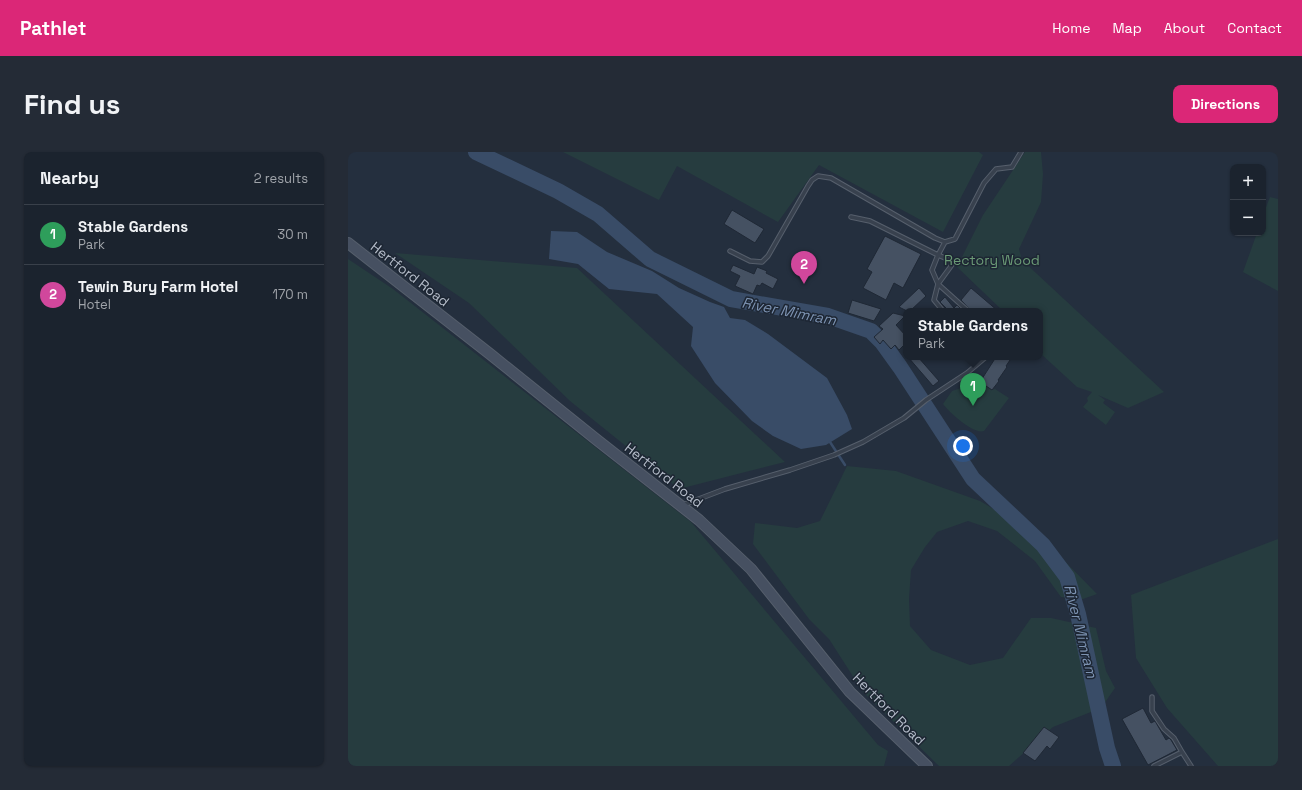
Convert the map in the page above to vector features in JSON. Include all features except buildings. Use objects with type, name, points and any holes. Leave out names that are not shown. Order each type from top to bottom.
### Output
[{"type":"main road","name":"Hertford Road","points":[[348,243],[682,506],[751,570],[850,692],[924,765]]},
{"type":"lane","points":[[730,251],[750,261],[762,262],[768,256],[808,186],[812,180],[818,176],[831,178],[935,238],[945,242],[955,239],[984,183],[996,169],[1012,167],[1022,152]]},
{"type":"lane","points":[[851,217],[870,221],[954,262],[938,284],[934,300],[941,308]]},
{"type":"lane","points":[[945,242],[932,270],[938,284],[965,308]]},
{"type":"lane","points":[[682,506],[725,489],[790,470],[834,455],[864,442],[904,418],[918,405],[967,373],[981,360]]},
{"type":"lane","points":[[1152,698],[1152,711],[1164,729],[1174,738],[1191,766]]},
{"type":"lane","points":[[1154,766],[1182,752]]},
{"type":"green space","points":[[563,152],[979,152],[983,155],[943,232],[819,165],[778,222],[677,166],[659,200]]},
{"type":"green space","name":"Rectory Wood","points":[[1025,152],[1041,152],[1043,174],[1041,202],[1019,249],[1022,260],[1164,392],[1128,408],[1098,395],[1105,400],[1103,403],[1115,412],[1106,425],[1083,407],[1088,401],[1087,398],[1092,392],[1077,387],[1043,356],[1043,308],[1000,308],[957,267],[983,215]]},
{"type":"green space","points":[[1270,197],[1278,199],[1278,291],[1243,272],[1256,236],[1266,236],[1266,207]]},
{"type":"green space","points":[[395,253],[577,268],[785,462],[679,489],[570,401],[469,303]]},
{"type":"green space","points":[[348,259],[393,289],[691,522],[878,745],[888,751],[884,766],[348,766]]},
{"type":"green space","points":[[974,378],[992,390],[995,389],[1009,398],[984,431],[974,430],[956,417],[943,404],[952,391],[964,387]]},
{"type":"green space","points":[[847,466],[896,471],[980,501],[1041,537],[1097,594],[1083,599],[1061,597],[1035,561],[997,531],[968,521],[937,532],[925,547],[911,570],[909,599],[910,626],[931,650],[970,665],[1003,658],[1031,618],[1051,618],[1096,628],[1106,671],[1115,688],[1101,708],[1053,727],[1009,766],[939,766],[863,692],[829,639],[809,619],[753,544],[755,523],[797,528],[820,521]]},
{"type":"green space","points":[[1278,539],[1278,766],[1218,766],[1167,708],[1136,658],[1131,595]]},
{"type":"water","points":[[551,231],[577,232],[607,252],[652,271],[679,288],[724,307],[730,318],[745,320],[768,334],[827,378],[847,415],[852,429],[826,445],[801,449],[773,436],[752,421],[715,383],[691,346],[693,327],[657,294],[609,289],[578,264],[549,259]]},
{"type":"waterway","name":"River Mimram","points":[[476,152],[558,191],[598,214],[650,259],[731,299],[828,316],[871,331],[882,342],[900,367],[973,479],[1043,545],[1067,577],[1078,614],[1107,748],[1113,766]]},
{"type":"waterway","points":[[830,442],[845,465]]},
{"type":"place","name":"Tewin Bury Farm Hotel","points":[[804,284]]},
{"type":"place","name":"Stable Gardens","points":[[973,406]]}]
